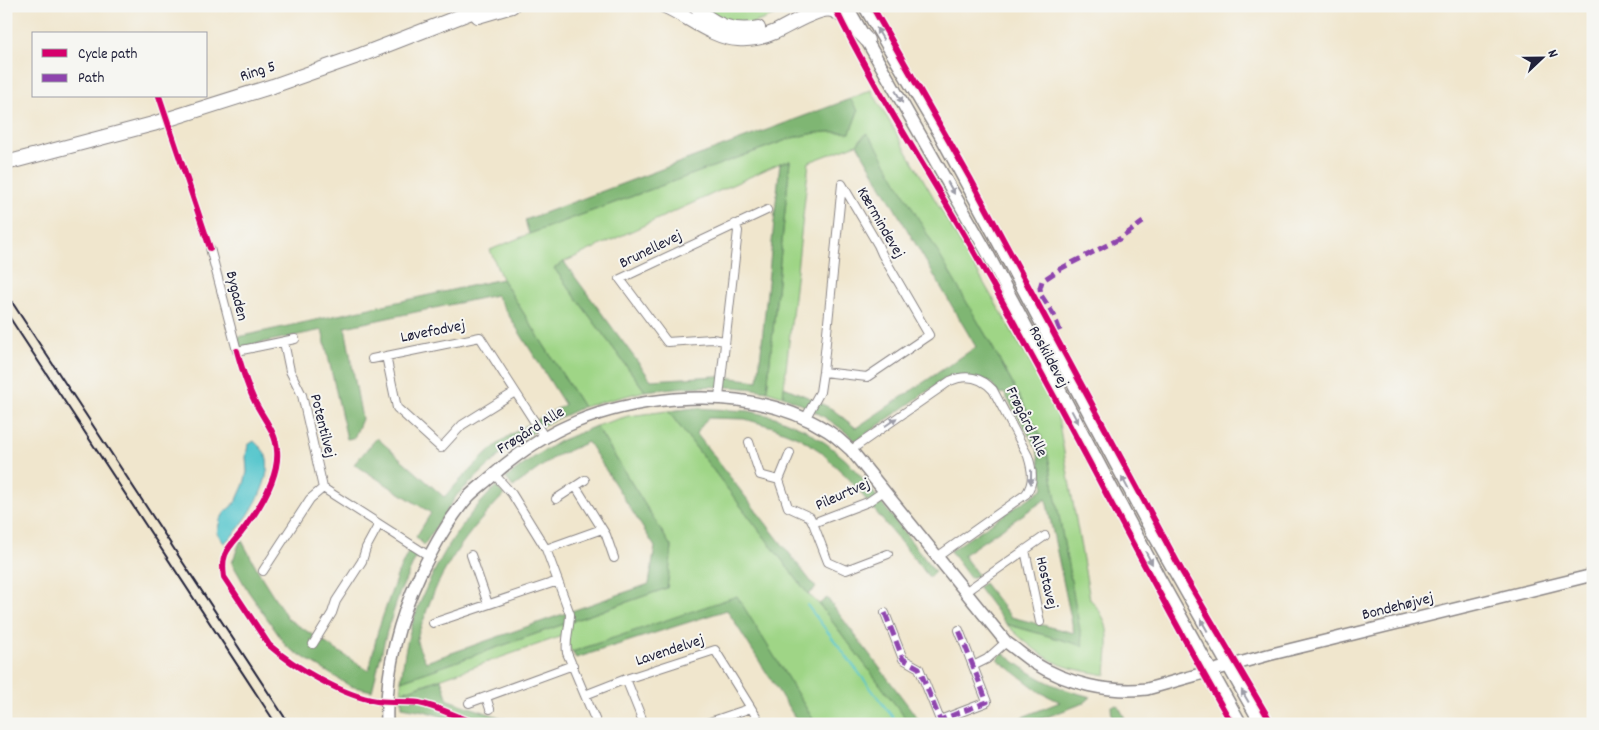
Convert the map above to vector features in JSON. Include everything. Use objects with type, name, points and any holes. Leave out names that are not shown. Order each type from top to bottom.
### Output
[{"type":"highway","points":[[448,22],[485,15],[512,6]]},
{"type":"highway","points":[[665,6],[714,32],[736,39],[754,39],[822,10],[833,10],[845,18],[866,40]]},
{"type":"highway","points":[[696,6],[710,20],[718,24],[744,30],[774,23],[807,6]]},
{"type":"highway","name":"Ring 5","points":[[6,163],[153,124],[282,83],[448,22],[483,7]]},
{"type":"main road","name":"Roskildevej","points":[[847,6],[987,252],[1139,539],[1241,724]]},
{"type":"main road","name":"Roskildevej","points":[[864,6],[940,135],[1000,244],[1147,523],[1261,724]]},
{"type":"main road","name":"Frøgård Alle","points":[[387,724],[389,672],[398,632],[412,592],[429,556],[449,523],[469,496],[513,457],[562,427],[630,405],[656,401],[719,397],[770,405],[805,418],[852,450],[1006,642],[1047,671],[1082,684],[1128,691],[1147,689],[1211,672]]},
{"type":"main road","name":"Bondehøjvej","points":[[1211,672],[1268,655],[1593,575]]},
{"type":"street","name":"Kærmindevej","points":[[805,418],[820,392],[824,372],[842,184],[929,335],[867,377],[824,372]]},
{"type":"street","name":"Brunellevej","points":[[725,341],[712,339],[667,342],[620,279],[767,210]]},
{"type":"street","points":[[719,397],[738,231],[735,224]]},
{"type":"street","name":"Bygaden","points":[[210,248],[237,351],[284,342]]},
{"type":"street","name":"Løvefodvej","points":[[372,359],[480,337],[545,438]]},
{"type":"street","points":[[284,342],[295,339]]},
{"type":"street","name":"Potentilvej","points":[[284,342],[290,371],[302,395],[323,488]]},
{"type":"street","name":"Løvefodvej","points":[[386,356],[397,408],[441,448],[462,425],[515,392]]},
{"type":"street","name":"Frøgård Alle","points":[[852,450],[950,381],[967,377],[978,379],[986,383],[993,390],[1028,456],[1032,480],[1030,488],[1026,494],[937,557]]},
{"type":"street","points":[[749,442],[760,475],[779,480],[790,453]]},
{"type":"street","points":[[494,474],[512,494],[546,548],[570,614],[566,645],[597,724]]},
{"type":"street","points":[[556,500],[585,480]]},
{"type":"street","name":"Pileurtvej","points":[[779,480],[788,506],[810,517],[828,562],[846,570],[888,554]]},
{"type":"street","points":[[576,486],[606,535],[614,558]]},
{"type":"street","points":[[263,571],[310,500],[323,488],[429,556]]},
{"type":"street","name":"Pileurtvej","points":[[813,523],[868,502],[884,491]]},
{"type":"street","points":[[312,644],[332,613],[336,601],[362,561],[366,548],[379,524]]},
{"type":"street","points":[[546,548],[602,530]]},
{"type":"street","name":"Hostavej","points":[[965,592],[1045,536]]},
{"type":"street","name":"Hostavej","points":[[1024,550],[1040,622]]},
{"type":"street","points":[[471,555],[488,604]]},
{"type":"street","points":[[261,556],[269,561]]},
{"type":"street","points":[[433,623],[558,581]]},
{"type":"street","points":[[885,613],[903,659],[919,668],[940,720],[987,702],[959,630]]},
{"type":"street","points":[[310,630],[318,636]]},
{"type":"street","points":[[973,666],[987,659],[1006,642]]},
{"type":"street","name":"Lavendelvej","points":[[585,694],[714,650],[760,724]]},
{"type":"street","points":[[469,703],[573,665]]},
{"type":"street","name":"Lavendelvej","points":[[626,680],[644,724]]},
{"type":"street","points":[[486,697],[490,709]]},
{"type":"street","points":[[704,724],[750,708]]},
{"type":"green space","points":[[702,6],[799,6],[749,25],[733,26]]},
{"type":"green space","points":[[871,90],[1058,410],[1090,599],[1103,617],[1108,634],[1106,675],[1071,668],[1053,661],[1028,644],[1006,624],[1082,645],[1048,456],[1041,436],[988,339],[866,133],[857,144],[809,162],[783,396],[767,391],[790,161],[780,163],[554,268],[645,391],[583,407],[502,279],[490,250],[792,138],[821,132],[850,133],[858,111],[850,99]]},
{"type":"green space","points":[[850,99],[858,111],[850,133],[821,132],[792,138],[529,234],[525,220]]},
{"type":"green space","points":[[867,133],[877,147],[988,339],[1041,436],[1048,456],[1083,646],[1006,624],[978,587],[984,583],[1011,617],[1074,633],[1046,499],[963,555],[978,575],[970,578],[950,551],[1044,488],[1037,449],[1004,393],[999,394],[991,383],[955,376],[945,379],[856,441],[822,416],[783,396],[784,387],[832,409],[856,428],[976,347],[857,144]]},
{"type":"green space","points":[[790,161],[767,391],[736,387],[706,387],[645,391],[554,268],[564,262],[651,380],[716,376],[758,381],[780,163]]},
{"type":"green space","points":[[502,279],[583,407],[544,425],[499,456],[457,495],[424,545],[416,537],[431,513],[354,464],[377,438],[444,497],[498,444],[528,424],[565,405],[496,295],[345,327],[362,419],[354,438],[347,439],[322,330],[241,347],[238,337]]},
{"type":"green space","points":[[695,408],[749,411],[775,417],[804,429],[827,444],[846,460],[863,479],[935,572],[929,577],[850,480],[820,451],[800,438],[773,427],[745,419],[708,418],[696,433],[816,588],[808,594],[668,411]]},
{"type":"green space","points":[[668,411],[910,724],[816,724],[737,597],[572,652],[562,636],[402,692],[401,681],[667,588],[672,548],[596,426],[628,416]]},
{"type":"green space","points":[[596,426],[672,548],[667,588],[401,681],[411,627],[432,576],[460,528],[496,486],[504,495],[478,523],[456,552],[430,601],[417,641],[426,662],[649,584],[655,547],[588,442],[556,456],[513,487],[506,478],[560,441]]},
{"type":"green space","points":[[241,539],[288,619],[369,671],[378,630],[398,573],[409,550],[417,555],[400,592],[387,631],[372,691],[350,686],[287,647],[248,591],[232,563]]},
{"type":"green space","points":[[737,596],[816,724],[799,724],[727,610],[576,658],[572,652]]},
{"type":"green space","points":[[827,598],[922,724],[910,724],[819,604]]},
{"type":"green space","points":[[1003,653],[1024,669],[1054,685],[1091,697],[1084,703],[1028,724],[1005,724],[1060,702],[1040,692],[997,659]]},
{"type":"green space","points":[[441,679],[448,700],[520,724],[467,724],[424,711],[402,707],[402,692]]},
{"type":"green space","points":[[1118,705],[1128,724],[1084,724],[1099,719],[1112,719],[1111,706]]},
{"type":"water","points":[[254,441],[266,456],[268,466],[266,478],[248,516],[224,543],[217,533],[220,520],[225,512],[236,502],[244,484],[247,472],[246,456],[248,445]]},
{"type":"waterway","points":[[807,605],[898,724]]},
{"type":"railway","points":[[6,293],[289,724]]},
{"type":"railway","points":[[6,312],[276,724]]},
{"type":"marked path","points":[[1060,331],[1054,315],[1041,295],[1042,281],[1060,269],[1121,238],[1143,222]]},
{"type":"marked path","points":[[885,613],[903,659],[919,668],[940,720],[987,702],[959,630]]},
{"type":"cycle path","points":[[834,6],[868,72],[963,232],[1013,321],[1168,610],[1232,724]]},
{"type":"cycle path","points":[[872,6],[970,178],[1183,573],[1272,724]]},
{"type":"cycle path","points":[[160,98],[210,248]]},
{"type":"cycle path","points":[[237,351],[252,396],[274,437],[277,461],[271,483],[260,505],[226,552],[223,563],[224,577],[269,645],[305,671],[334,687],[364,698],[382,702],[419,703],[478,724]]}]
